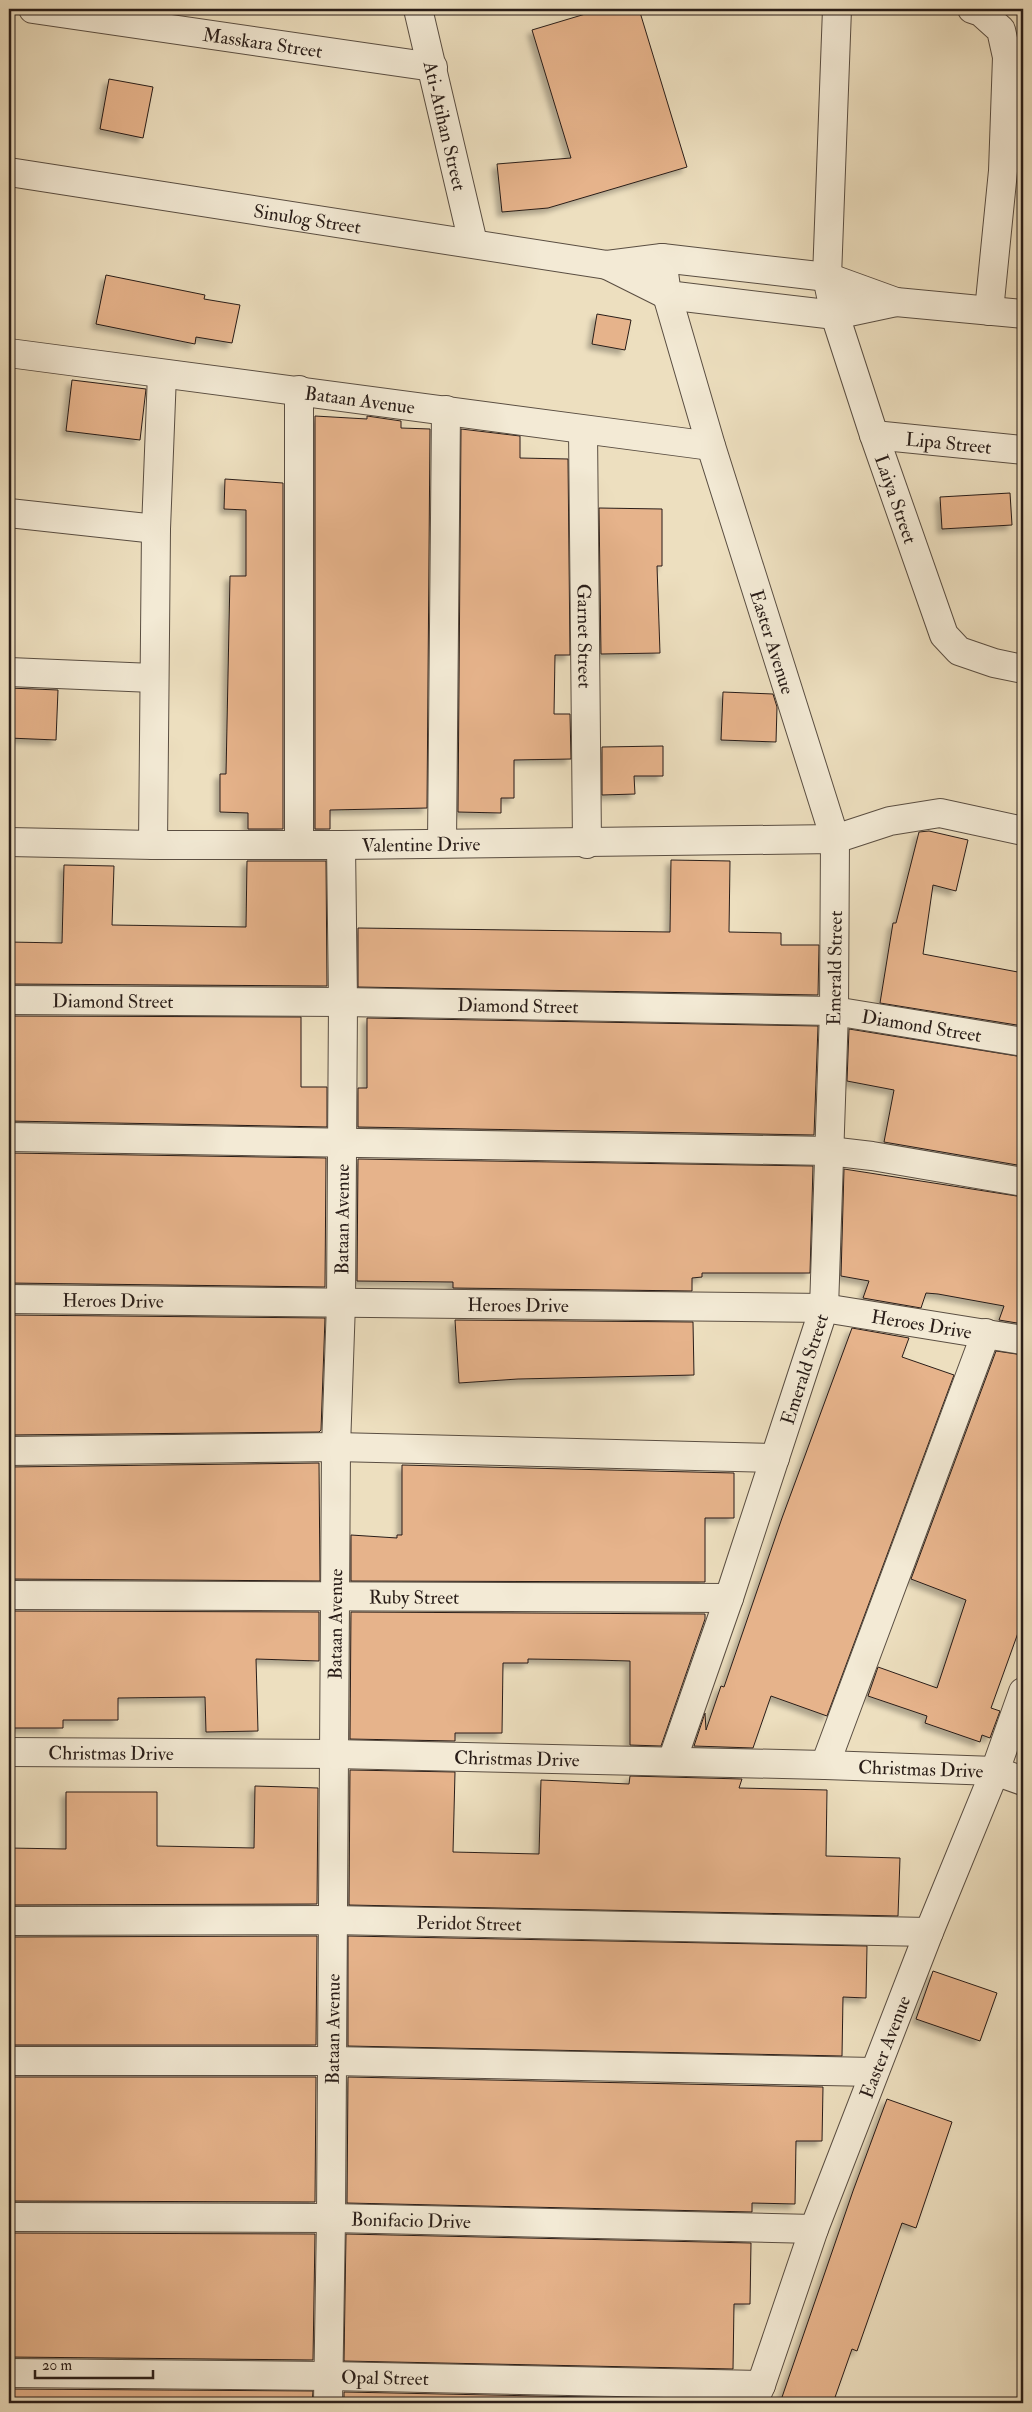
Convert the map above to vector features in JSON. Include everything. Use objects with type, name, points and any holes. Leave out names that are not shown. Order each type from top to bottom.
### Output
[{"type":"street","name":"Masskara Street","points":[[33,9],[433,67]]},
{"type":"street","name":"Ati-Atihan Street","points":[[418,9],[473,243]]},
{"type":"street","name":"Laiya Street","points":[[837,9],[827,276],[835,316],[944,636],[959,651],[994,664],[1023,669]]},
{"type":"street","points":[[972,9],[981,12],[1001,30],[1007,57],[1013,170],[989,311]]},
{"type":"street","name":"Sinulog Street","points":[[9,172],[607,265]]},
{"type":"street","points":[[607,265],[662,258],[827,276],[896,302],[1023,314]]},
{"type":"street","name":"Easter Avenue","points":[[662,258],[667,295],[711,446],[834,839]]},
{"type":"street","points":[[607,265],[667,295],[835,316],[896,302]]},
{"type":"street","name":"Bataan Avenue","points":[[9,353],[711,446]]},
{"type":"street","points":[[153,845],[153,678],[162,374]]},
{"type":"street","points":[[299,390],[299,844]]},
{"type":"street","points":[[442,843],[446,410]]},
{"type":"street","name":"Garnet Street","points":[[583,430],[587,844]]},
{"type":"street","name":"Lipa Street","points":[[874,435],[1023,450]]},
{"type":"street","points":[[9,513],[156,529]]},
{"type":"street","points":[[9,672],[153,678]]},
{"type":"street","points":[[834,839],[890,821],[940,813],[1023,831]]},
{"type":"street","name":"Valentine Drive","points":[[9,842],[153,845],[341,845],[442,843],[587,844],[834,839]]},
{"type":"street","name":"Emerald Street","points":[[672,1761],[729,1598],[824,1308],[834,1011],[834,839]]},
{"type":"street","name":"Bataan Avenue","points":[[328,2403],[336,1447],[341,1303],[343,1002],[341,845]]},
{"type":"street","name":"Diamond Street","points":[[9,1000],[343,1002],[834,1011],[1023,1042]]},
{"type":"street","points":[[9,1137],[830,1151],[872,1156],[1023,1182]]},
{"type":"street","name":"Heroes Drive","points":[[9,1299],[824,1308],[1023,1340]]},
{"type":"street","points":[[825,1765],[986,1333]]},
{"type":"street","points":[[9,1451],[336,1447],[775,1458]]},
{"type":"street","name":"Ruby Street","points":[[9,1595],[729,1598]]},
{"type":"street","name":"Easter Avenue","points":[[757,2394],[814,2229],[929,1932],[995,1771],[1023,1692]]},
{"type":"street","name":"Christmas Drive","points":[[9,1752],[334,1754],[825,1765],[995,1771],[1023,1781]]},
{"type":"street","name":"Peridot Street","points":[[9,1921],[332,1920],[929,1932]]},
{"type":"street","points":[[9,2061],[332,2061],[874,2072]]},
{"type":"street","name":"Bonifacio Drive","points":[[9,2217],[331,2218],[814,2229]]},
{"type":"street","name":"Opal Street","points":[[9,2373],[328,2376],[757,2394]]},
{"type":"building","points":[[602,9],[639,9],[687,167],[548,208],[502,212],[497,164],[571,158],[532,30]]},
{"type":"building","points":[[109,79],[153,87],[143,138],[100,129]]},
{"type":"building","points":[[106,275],[205,295],[204,299],[240,305],[232,343],[196,337],[195,344],[96,324]]},
{"type":"building","points":[[597,314],[631,320],[625,350],[592,344]]},
{"type":"building","points":[[72,380],[146,389],[140,440],[66,431]]},
{"type":"building","points":[[315,416],[367,419],[367,416],[401,421],[401,428],[430,429],[427,808],[330,810],[330,829],[315,829]]},
{"type":"building","points":[[461,429],[520,436],[520,458],[568,459],[570,655],[555,655],[554,714],[570,714],[571,759],[514,760],[514,798],[501,798],[501,813],[458,812]]},
{"type":"building","points":[[225,479],[283,483],[283,829],[248,829],[248,813],[220,812],[220,774],[226,774],[230,576],[246,576],[246,510],[224,509]]},
{"type":"building","points":[[1010,493],[1012,525],[942,529],[940,497]]},
{"type":"building","points":[[599,508],[662,509],[662,566],[657,566],[660,653],[601,654]]},
{"type":"building","points":[[9,688],[58,690],[56,740],[9,738]]},
{"type":"building","points":[[723,692],[773,694],[777,707],[776,742],[721,740]]},
{"type":"building","points":[[663,746],[663,776],[634,776],[635,794],[602,795],[602,747]]},
{"type":"building","points":[[929,831],[968,840],[956,891],[933,885],[923,954],[1023,973],[1023,1026],[880,1003],[893,923],[896,923],[919,832]]},
{"type":"building","points":[[671,860],[730,861],[729,932],[781,933],[781,945],[819,945],[818,995],[358,987],[358,928],[670,932]]},
{"type":"building","points":[[247,861],[326,861],[327,986],[9,984],[9,942],[62,943],[64,865],[114,866],[112,925],[246,927]]},
{"type":"building","points":[[9,1016],[301,1017],[301,1087],[327,1087],[327,1127],[9,1121]]},
{"type":"building","points":[[367,1018],[818,1026],[814,1135],[358,1127],[358,1088],[367,1088]]},
{"type":"building","points":[[849,1029],[1023,1057],[1023,1166],[884,1142],[894,1090],[847,1081]]},
{"type":"building","points":[[9,1153],[326,1158],[325,1287],[9,1283]]},
{"type":"building","points":[[358,1159],[813,1166],[810,1273],[702,1273],[702,1277],[692,1278],[692,1291],[453,1288],[453,1282],[357,1281]]},
{"type":"building","points":[[844,1169],[1023,1197],[1023,1324],[999,1320],[1004,1306],[938,1294],[926,1293],[921,1308],[863,1298],[869,1281],[841,1276]]},
{"type":"building","points":[[9,1315],[325,1318],[321,1430],[319,1432],[9,1435]]},
{"type":"building","points":[[455,1320],[693,1322],[694,1375],[518,1379],[459,1383]]},
{"type":"building","points":[[852,1328],[909,1338],[902,1357],[954,1375],[827,1716],[771,1696],[753,1748],[694,1746],[705,1713],[706,1730],[721,1686],[724,1687],[782,1518]]},
{"type":"building","points":[[996,1351],[1023,1355],[1023,1619],[991,1708],[1000,1711],[990,1738],[982,1735],[980,1742],[925,1723],[927,1716],[868,1696],[878,1667],[937,1688],[966,1600],[911,1579]]},
{"type":"building","points":[[319,1463],[320,1581],[9,1579],[9,1467]]},
{"type":"building","points":[[402,1465],[734,1473],[734,1518],[705,1518],[705,1582],[351,1581],[351,1535],[397,1538],[397,1535],[402,1535]]},
{"type":"building","points":[[9,1611],[319,1612],[319,1661],[256,1659],[258,1731],[206,1732],[205,1697],[118,1698],[118,1720],[63,1720],[63,1728],[11,1728],[12,1656],[9,1656]]},
{"type":"building","points":[[351,1612],[705,1614],[705,1619],[661,1746],[630,1745],[630,1661],[594,1660],[528,1659],[528,1663],[503,1663],[502,1733],[455,1733],[455,1741],[350,1739]]},
{"type":"building","points":[[350,1770],[455,1772],[453,1852],[539,1854],[541,1780],[629,1784],[630,1776],[742,1779],[739,1788],[827,1790],[826,1856],[900,1858],[898,1916],[349,1905]]},
{"type":"building","points":[[255,1786],[318,1788],[317,1904],[9,1905],[9,1848],[66,1849],[66,1792],[157,1792],[157,1846],[254,1848]]},
{"type":"building","points":[[317,1936],[316,2045],[9,2045],[9,1937]]},
{"type":"building","points":[[348,1936],[867,1946],[866,1998],[843,1997],[842,2056],[348,2046]]},
{"type":"building","points":[[933,1971],[997,1993],[980,2041],[916,2019]]},
{"type":"building","points":[[9,2077],[316,2077],[315,2202],[9,2201]]},
{"type":"building","points":[[348,2077],[823,2087],[822,2141],[796,2141],[795,2204],[752,2203],[752,2212],[347,2203]]},
{"type":"building","points":[[887,2099],[952,2122],[916,2228],[902,2223],[857,2351],[852,2349],[833,2403],[780,2403],[853,2191]]},
{"type":"building","points":[[9,2233],[315,2234],[313,2360],[9,2357]]},
{"type":"building","points":[[346,2234],[751,2243],[750,2304],[734,2304],[733,2369],[344,2361]]},
{"type":"building","points":[[9,2389],[313,2391],[312,2403],[9,2403]]},
{"type":"building","points":[[344,2392],[732,2400],[732,2403],[344,2403]]}]
